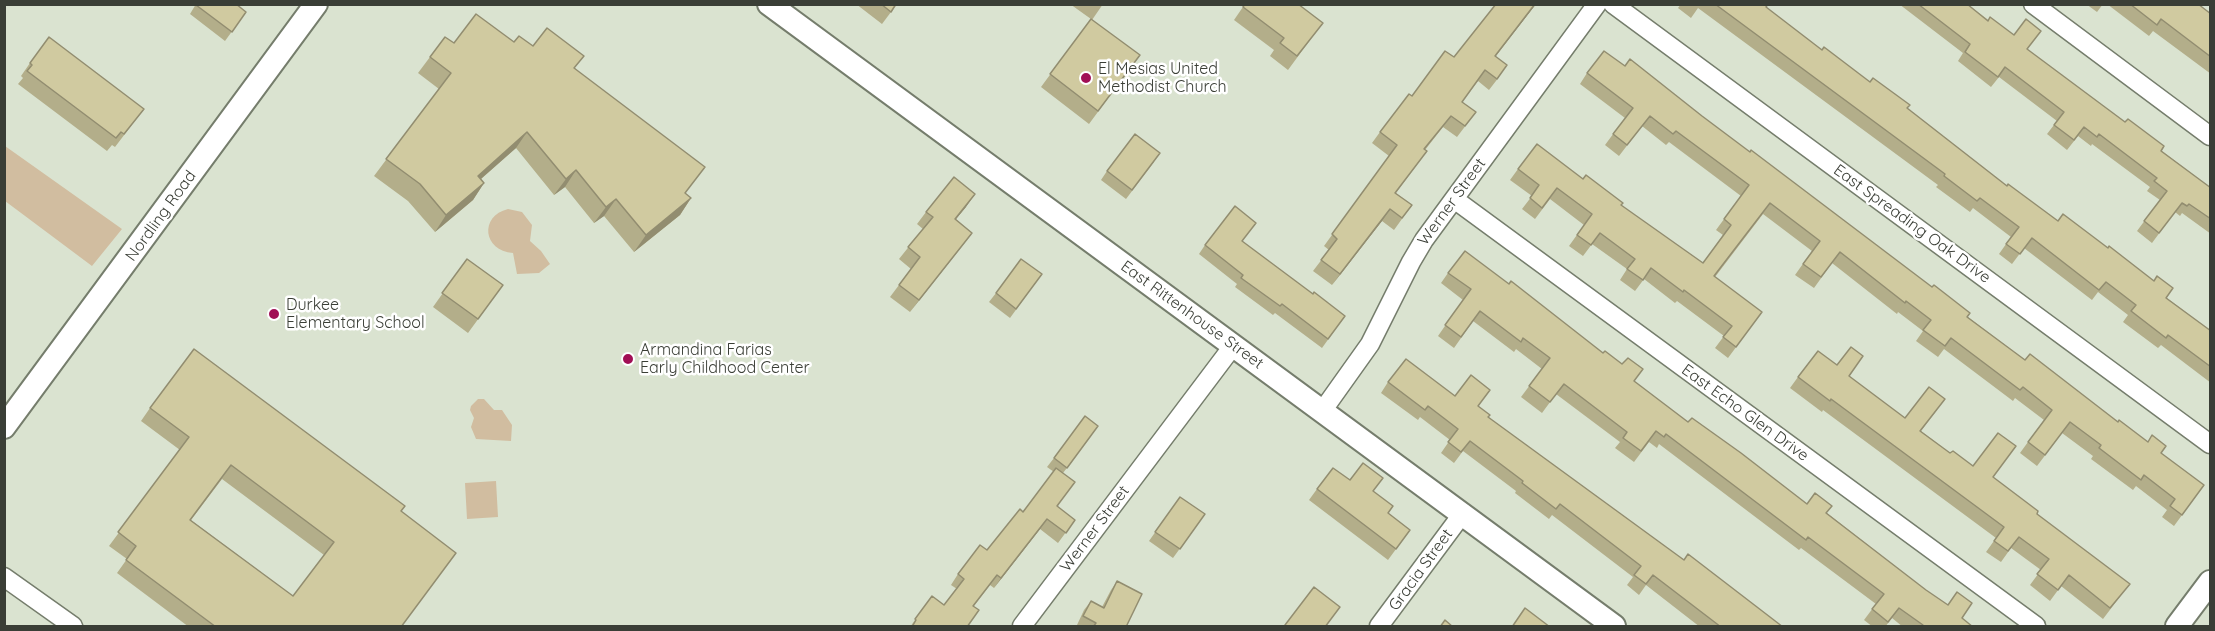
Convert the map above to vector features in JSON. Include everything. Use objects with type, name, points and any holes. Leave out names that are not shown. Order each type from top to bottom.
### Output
[{"type":"street","name":"Nordling Road","points":[[4,427],[316,4]]},
{"type":"street","name":"East Rittenhouse Street","points":[[769,4],[1463,513],[1614,627]]},
{"type":"street","name":"Werner Street","points":[[1323,410],[1370,344],[1411,262],[1454,199],[1597,4]]},
{"type":"street","name":"East Spreading Oak Drive","points":[[1613,4],[2211,444]]},
{"type":"street","points":[[2033,4],[2211,136]]},
{"type":"street","name":"East Echo Glen Drive","points":[[1454,199],[2036,627]]},
{"type":"street","name":"Werner Street","points":[[1022,627],[1233,346]]},
{"type":"street","name":"Gracia Street","points":[[1379,627],[1463,513]]},
{"type":"street","points":[[4,577],[73,627]]},
{"type":"street","points":[[2177,627],[2211,582]]},
{"type":"shaded area","points":[[5,146],[122,229],[92,266],[5,201]]},
{"type":"shaded area","points":[[508,209],[522,212],[532,225],[530,241],[550,264],[539,273],[517,274],[513,253],[503,251],[491,240],[488,233],[492,219]]},
{"type":"shaded area","points":[[478,399],[484,399],[494,410],[502,410],[512,425],[511,441],[476,439],[471,427],[474,418],[470,410]]},
{"type":"shaded area","points":[[496,481],[498,517],[467,519],[465,483]]},
{"type":"building","points":[[236,4],[246,12],[232,32],[196,5]]},
{"type":"building","points":[[881,4],[896,4],[891,12]]},
{"type":"building","points":[[1245,4],[1298,4],[1323,23],[1297,56],[1280,43],[1284,38],[1243,7]]},
{"type":"building","points":[[1496,4],[1535,4],[1495,56],[1507,65],[1497,79],[1485,70],[1462,102],[1476,112],[1465,126],[1451,116],[1424,149],[1427,151],[1395,193],[1412,205],[1402,218],[1390,209],[1340,274],[1321,260],[1337,239],[1332,234],[1397,145],[1380,132],[1409,94],[1412,96],[1445,51],[1454,57]]},
{"type":"building","points":[[1715,4],[1768,4],[1766,7],[1822,50],[1824,47],[1870,82],[1873,78],[1910,105],[1907,108],[2007,186],[2008,184],[2058,221],[2063,214],[2154,281],[2157,276],[2173,288],[2166,298],[2211,331],[2211,367],[2168,335],[2166,338],[2131,311],[2136,305],[2106,282],[2099,290],[2032,238],[2020,254],[2006,244],[2019,227],[1980,198],[1977,201],[1944,176],[1945,174]]},
{"type":"building","points":[[1918,4],[1967,4],[1988,21],[1990,17],[2014,35],[2026,19],[2041,31],[2027,49],[2125,122],[2128,119],[2164,146],[2161,151],[2211,188],[2211,219],[2189,204],[2187,206],[2182,203],[2159,233],[2144,221],[2167,191],[2154,181],[2157,178],[2099,134],[2097,137],[2084,127],[2074,140],[2054,125],[2064,112],[2005,67],[1998,77],[1965,52],[1970,44]]},
{"type":"building","points":[[2130,4],[2198,4],[2211,14],[2211,57],[2161,19],[2157,25]]},
{"type":"building","points":[[476,14],[514,42],[519,36],[533,46],[547,28],[584,56],[574,68],[705,167],[685,193],[691,198],[646,235],[616,199],[606,207],[576,170],[566,179],[527,132],[478,176],[484,183],[446,215],[420,184],[386,159],[451,73],[430,57],[445,37],[454,43]]},
{"type":"building","name":"El Mesias United Methodist Church","points":[[1091,19],[1140,55],[1098,111],[1050,74]]},
{"type":"building","points":[[49,37],[144,109],[124,134],[121,132],[116,138],[27,71],[32,65],[30,63]]},
{"type":"building","points":[[1604,51],[1625,66],[1630,59],[1750,152],[1751,150],[1932,287],[1934,285],[1970,313],[1967,317],[2025,360],[2030,354],[2118,422],[2119,420],[2148,442],[2152,435],[2166,446],[2161,453],[2204,485],[2182,515],[2170,506],[2175,499],[2144,475],[2141,480],[2070,422],[2045,455],[2028,442],[2052,410],[2023,387],[2020,390],[1951,338],[1945,346],[1923,330],[1931,320],[1906,301],[1905,303],[1840,252],[1821,277],[1803,264],[1820,241],[1770,203],[1714,276],[1762,312],[1736,347],[1723,337],[1732,326],[1684,290],[1683,292],[1651,268],[1643,280],[1627,269],[1635,259],[1600,233],[1591,245],[1577,235],[1592,214],[1557,188],[1542,208],[1530,198],[1539,185],[1518,169],[1537,144],[1583,179],[1586,175],[1623,203],[1621,205],[1703,263],[1731,225],[1724,219],[1749,185],[1676,131],[1673,134],[1650,116],[1627,145],[1613,134],[1633,108],[1587,73]]},
{"type":"building","points":[[1135,134],[1160,153],[1132,190],[1107,171]]},
{"type":"building","points":[[954,177],[975,194],[955,219],[972,233],[919,300],[899,285],[920,257],[908,247],[933,217],[926,212]]},
{"type":"building","points":[[1235,206],[1256,223],[1242,241],[1345,316],[1328,339],[1282,304],[1280,306],[1241,278],[1243,275],[1205,245]]},
{"type":"building","points":[[1465,251],[1509,284],[1511,281],[1603,353],[1605,351],[1622,364],[1628,358],[1643,369],[1634,381],[1688,422],[1692,418],[1807,504],[1815,493],[1832,506],[1826,513],[1926,590],[1948,605],[1957,592],[1972,603],[1962,618],[1973,627],[1922,627],[1923,625],[1899,608],[1888,622],[1872,609],[1884,594],[1808,537],[1806,540],[1666,434],[1664,437],[1656,431],[1641,451],[1623,438],[1627,432],[1564,384],[1550,402],[1529,386],[1550,358],[1523,338],[1521,342],[1480,311],[1461,337],[1445,325],[1471,289],[1448,273]]},
{"type":"building","points":[[467,259],[503,285],[478,319],[442,293]]},
{"type":"building","points":[[1021,259],[1042,274],[1016,309],[996,293]]},
{"type":"building","points":[[1851,347],[1863,356],[1849,376],[1905,418],[1929,387],[1945,399],[1920,431],[1950,453],[1953,451],[1973,466],[1998,433],[2016,446],[1993,477],[2038,511],[2037,514],[2130,584],[2110,608],[2069,575],[2058,590],[2037,574],[2049,559],[2019,537],[2008,551],[1994,541],[2004,527],[1798,377],[1818,351],[1837,365]]},
{"type":"building","points":[[194,349],[405,506],[401,511],[456,553],[401,627],[216,627],[126,560],[136,546],[118,532],[189,437],[150,408]],"holes":[[[231,465],[334,542],[293,596],[190,520]]]},
{"type":"building","points":[[1406,359],[1455,396],[1471,375],[1490,390],[1478,406],[1490,415],[1488,417],[1684,560],[1688,554],[1783,627],[1721,627],[1653,575],[1646,584],[1634,575],[1641,566],[1560,504],[1556,509],[1470,441],[1461,452],[1448,442],[1458,429],[1428,406],[1425,410],[1388,382]]},
{"type":"building","points":[[1085,416],[1098,426],[1067,468],[1054,458]]},
{"type":"building","points":[[1363,463],[1383,478],[1373,491],[1393,506],[1388,513],[1410,530],[1396,549],[1317,489],[1333,468],[1350,480]]},
{"type":"building","points":[[1056,468],[1075,482],[1057,506],[1075,520],[1066,533],[1047,519],[1001,578],[997,575],[973,606],[979,610],[967,627],[912,627],[915,619],[932,596],[944,605],[964,579],[958,574],[980,545],[987,550],[1020,509],[1023,512]]},
{"type":"building","points":[[1180,497],[1205,514],[1180,549],[1155,532]]},
{"type":"building","points":[[1117,581],[1142,594],[1126,627],[1093,627],[1096,623],[1083,616],[1091,601],[1104,608]]},
{"type":"building","points":[[1314,587],[1340,607],[1325,627],[1287,627],[1285,625]]},
{"type":"building","points":[[1525,608],[1550,627],[1512,627]]},
{"type":"building","points":[[1445,620],[1453,627],[1440,627]]},
{"type":"place","name":"El Mesias United Methodist Church","points":[[1086,78]]},
{"type":"place","name":"Durkee Elementary School","points":[[274,314]]},
{"type":"place","name":"Armandina Farias Early Childhood Center","points":[[628,359]]}]
